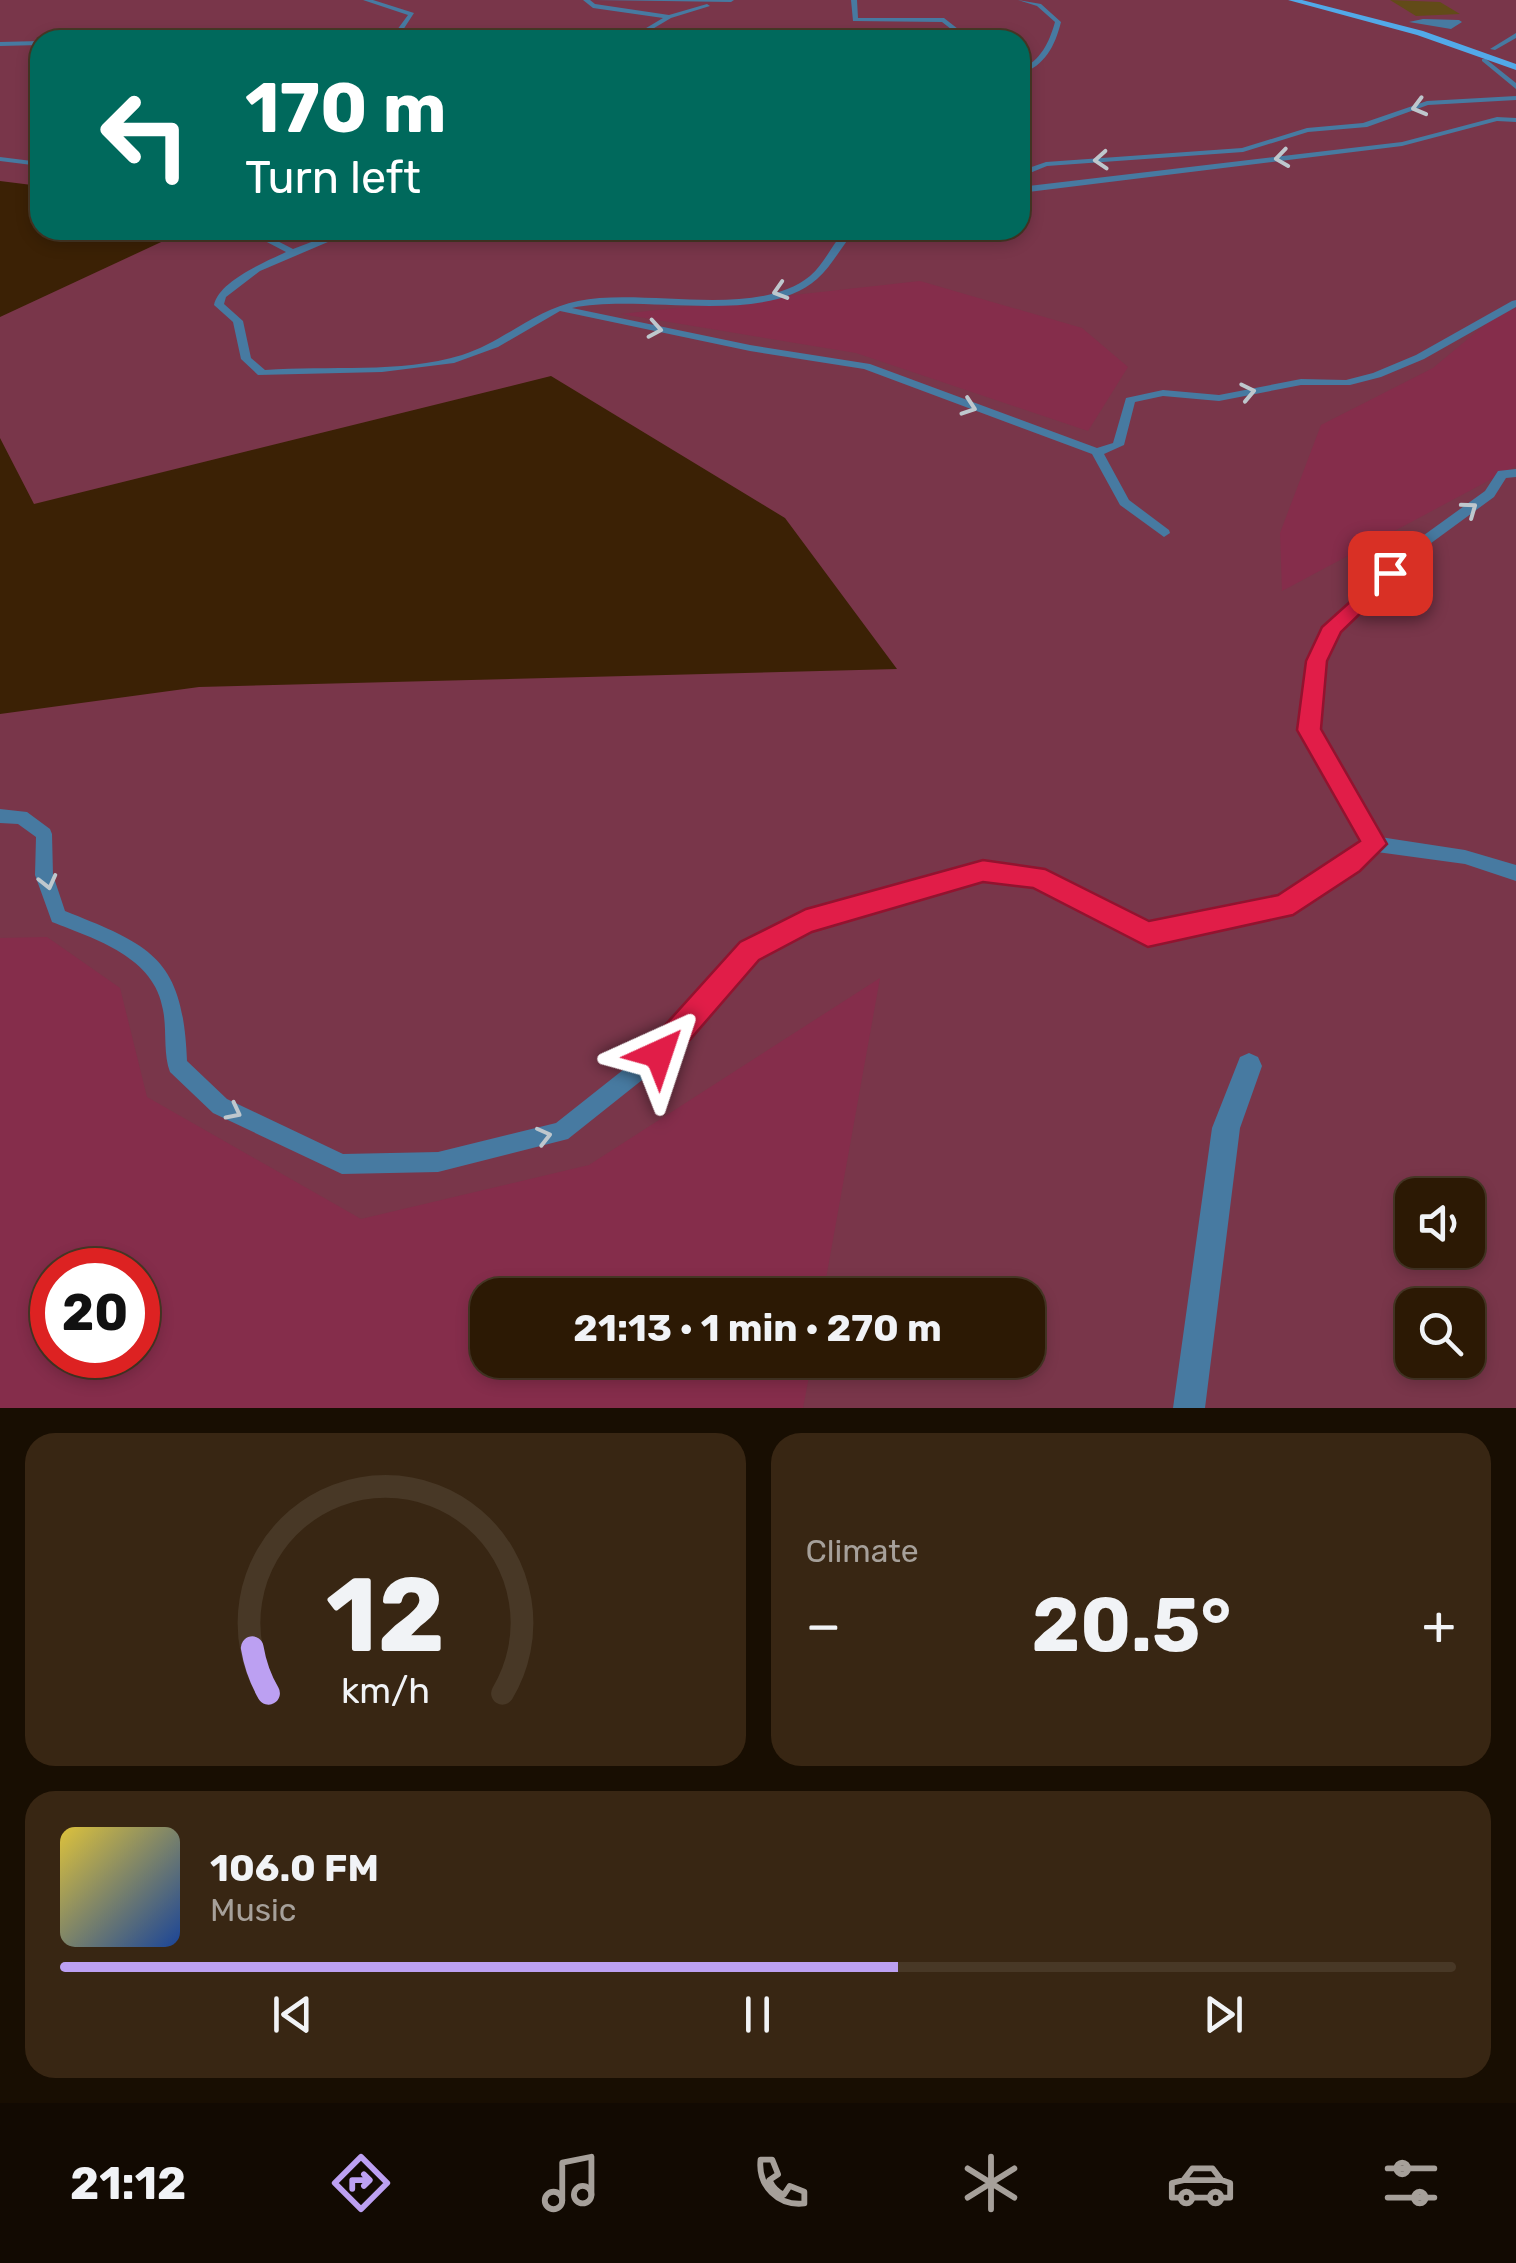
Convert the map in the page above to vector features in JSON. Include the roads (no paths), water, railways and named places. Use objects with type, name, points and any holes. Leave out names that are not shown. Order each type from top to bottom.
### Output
[{"type":"street","points":[[1292,0],[1420,33],[1516,67]]},
{"type":"street","points":[[1188,1408],[1226,1128],[1249,1066]]},
{"type":"lane","points":[[366,0],[412,14],[400,30]]},
{"type":"lane","points":[[586,0],[593,6],[669,18]]},
{"type":"lane","points":[[598,0],[731,0]]},
{"type":"lane","points":[[854,0],[854,20],[944,20],[955,30]]},
{"type":"lane","points":[[1021,0],[1039,4],[1058,22],[1030,70]]},
{"type":"lane","points":[[646,30],[718,1]]},
{"type":"lane","points":[[1412,22],[1423,20]]},
{"type":"lane","points":[[1494,49],[1516,35]]},
{"type":"lane","points":[[0,44],[30,43]]},
{"type":"lane","points":[[1484,60],[1516,87]]},
{"type":"lane","points":[[1030,170],[1046,164],[1243,150],[1307,130],[1364,125],[1427,104],[1516,98]]},
{"type":"lane","points":[[1030,189],[1402,144],[1498,120],[1516,120]]},
{"type":"lane","points":[[0,159],[30,163]]},
{"type":"lane","points":[[270,240],[293,252]]},
{"type":"lane","points":[[325,240],[233,283],[221,296],[219,305],[238,321],[246,359],[262,372],[306,368],[354,372],[456,360],[558,308],[584,299],[654,304],[776,296],[812,280],[842,240]]},
{"type":"lane","points":[[558,308],[750,348],[866,366],[1097,452],[1118,446],[1130,400],[1163,393],[1219,398],[1301,382],[1346,383],[1420,357],[1516,303]]},
{"type":"lane","points":[[1097,452],[1124,502],[1164,533]]},
{"type":"lane","points":[[1375,844],[1309,730],[1316,661],[1332,627],[1418,546],[1490,494],[1502,474],[1516,473]]},
{"type":"lane","points":[[0,816],[21,817],[44,834],[44,874],[58,916],[117,940],[158,967],[178,1016],[177,1065],[220,1106],[342,1164],[438,1162],[561,1132],[659,1054],[750,951],[806,922],[983,871],[1036,877],[1148,934],[1284,906],[1375,844],[1465,857],[1516,873]]}]
